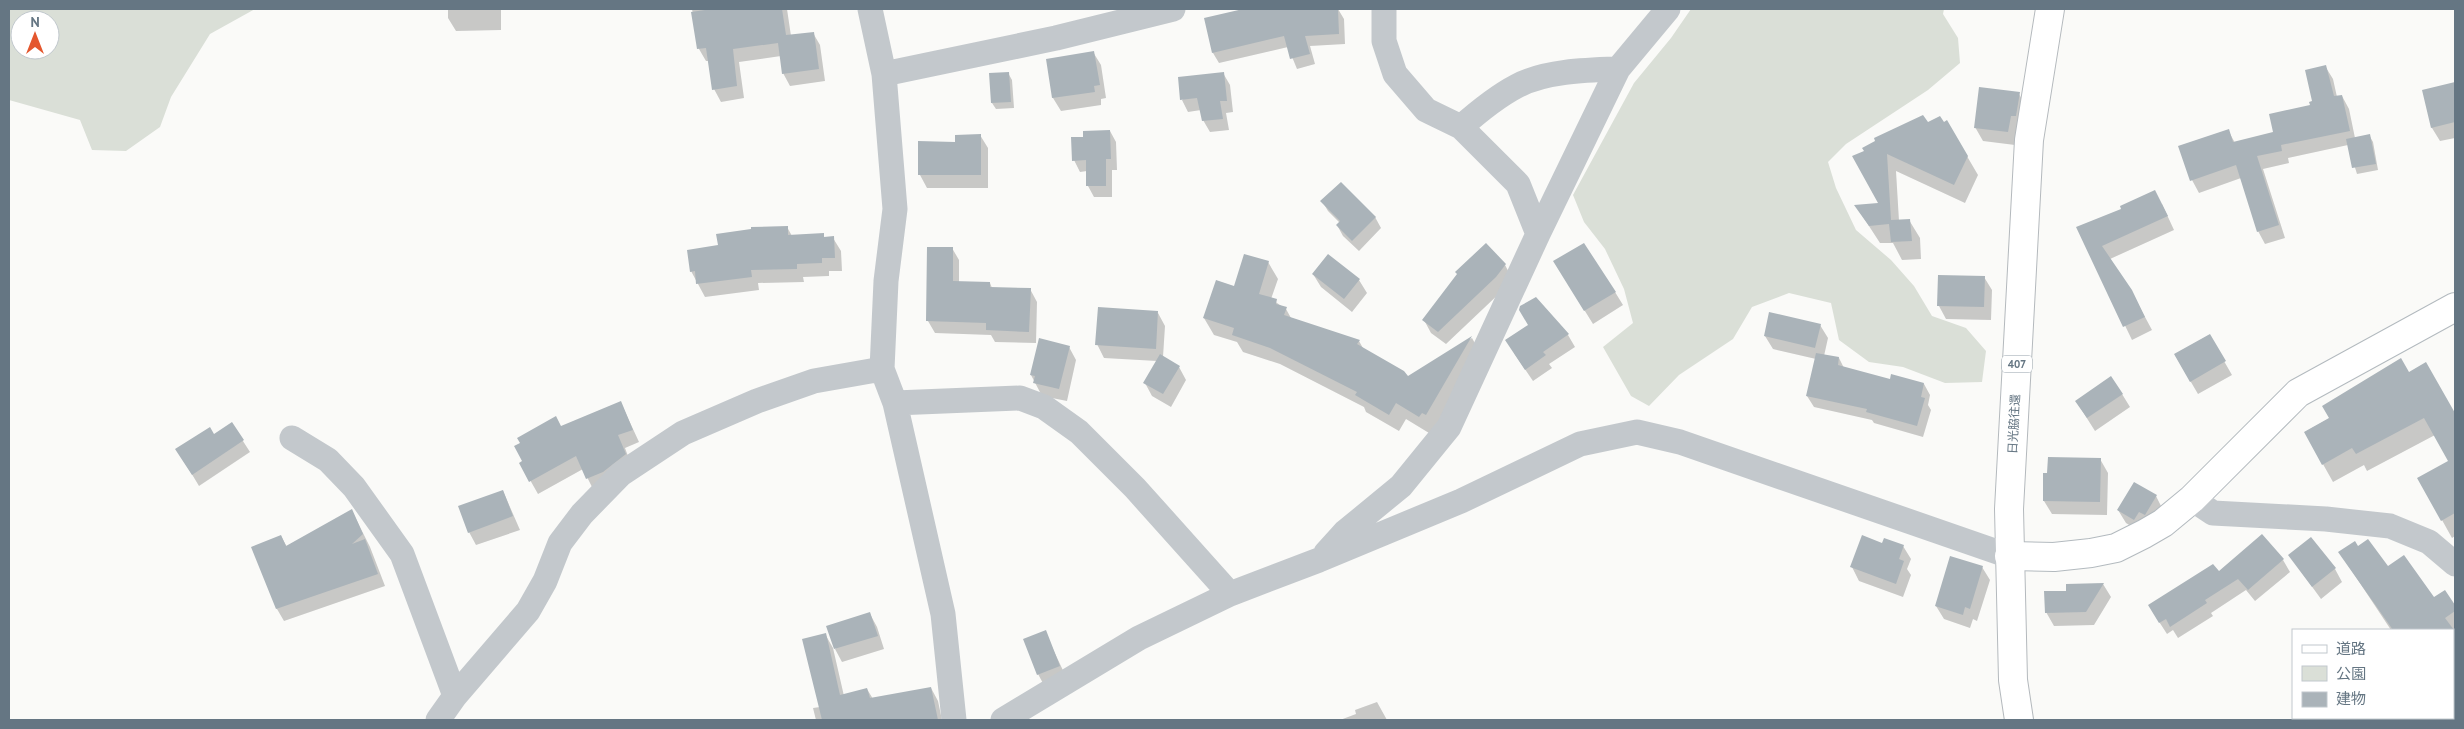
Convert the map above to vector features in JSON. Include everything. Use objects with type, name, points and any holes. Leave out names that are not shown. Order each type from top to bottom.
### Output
[{"type":"main road","name":"日光脇往還","points":[[2019,720],[2013,680],[2010,509],[2029,140],[2050,9]]},
{"type":"main road","points":[[2010,556],[2054,557],[2116,548],[2163,523],[2192,499],[2298,393],[2455,307]]},
{"type":"street","points":[[870,9],[884,74],[895,209],[886,281],[882,369],[895,402],[943,614],[954,720]]},
{"type":"street","points":[[884,74],[1056,38],[1173,9]]},
{"type":"street","points":[[1384,9],[1384,41],[1395,74],[1426,110],[1461,127],[1518,184],[1538,234]]},
{"type":"street","points":[[1319,560],[1345,532],[1401,486],[1449,426],[1618,68],[1668,9]]},
{"type":"street","points":[[1461,127],[1485,106],[1518,85],[1569,71],[1618,68]]},
{"type":"street","points":[[438,720],[455,696],[528,611],[545,581],[560,544],[582,514],[621,474],[683,432],[757,401],[814,381],[882,369]]},
{"type":"street","points":[[895,402],[1020,398],[1044,407],[1079,432],[1135,488],[1230,594]]},
{"type":"street","points":[[1004,720],[1139,638],[1230,594],[1319,560],[1461,501],[1580,444],[1637,432],[1680,442],[2010,556]]},
{"type":"street","points":[[292,438],[328,460],[354,487],[402,554],[455,696]]},
{"type":"street","points":[[2192,499],[2213,513],[2326,519],[2390,526],[2429,542],[2455,564]]},
{"type":"green space","points":[[9,9],[255,9],[210,34],[171,97],[160,127],[126,151],[92,150],[80,120],[9,100]]},
{"type":"green space","points":[[1691,9],[1944,9],[1943,14],[1958,38],[1960,63],[1928,90],[1846,144],[1828,162],[1836,188],[1856,230],[1891,260],[1914,286],[1932,316],[1966,328],[1986,351],[1982,382],[1945,383],[1903,367],[1869,362],[1839,340],[1831,303],[1789,293],[1752,307],[1733,339],[1679,375],[1649,406],[1631,396],[1603,347],[1633,323],[1624,289],[1605,249],[1584,222],[1573,195],[1634,83],[1671,38]]},
{"type":"building","points":[[712,9],[782,9],[786,35],[814,32],[819,69],[782,74],[778,43],[733,49],[737,86],[712,90],[706,48],[697,49],[691,12]]},
{"type":"building","points":[[1243,9],[1338,9],[1339,34],[1305,36],[1310,54],[1290,59],[1284,36],[1212,53],[1204,18]]},
{"type":"building","points":[[1094,51],[1100,85],[1094,86],[1095,92],[1052,98],[1046,59]]},
{"type":"building","points":[[2326,65],[2334,96],[2342,95],[2350,131],[2281,145],[2282,151],[2257,156],[2279,225],[2257,232],[2236,165],[2190,181],[2178,146],[2229,129],[2233,142],[2273,132],[2269,114],[2310,105],[2309,102],[2312,101],[2305,70]]},
{"type":"building","points":[[1009,72],[1011,102],[991,103],[989,73]]},
{"type":"building","points":[[1224,72],[1227,101],[1220,101],[1223,119],[1202,121],[1197,98],[1180,100],[1178,77]]},
{"type":"building","points":[[2455,82],[2455,122],[2431,128],[2422,90]]},
{"type":"building","points":[[1979,87],[2020,92],[2016,116],[2011,116],[2008,132],[1974,128]]},
{"type":"building","points":[[1923,115],[1928,122],[1940,116],[1944,122],[1947,120],[1968,156],[1954,185],[1887,154],[1891,220],[1910,219],[1912,241],[1891,242],[1889,224],[1869,226],[1854,205],[1878,203],[1852,156],[1864,151],[1862,148],[1875,141],[1874,138]]},
{"type":"building","points":[[1110,130],[1111,159],[1106,159],[1106,186],[1086,186],[1086,160],[1072,161],[1071,137],[1083,137],[1083,131]]},
{"type":"building","points":[[981,134],[981,175],[918,175],[918,141],[955,142],[955,135]]},
{"type":"building","points":[[2370,134],[2376,164],[2352,168],[2346,139]]},
{"type":"building","points":[[1341,182],[1376,217],[1352,241],[1336,225],[1340,221],[1320,201]]},
{"type":"building","points":[[2155,190],[2168,216],[2102,246],[2132,290],[2145,317],[2123,327],[2076,227],[2121,209],[2120,206]]},
{"type":"building","points":[[788,226],[788,235],[824,233],[824,237],[834,236],[835,258],[822,258],[822,263],[797,264],[797,269],[751,270],[752,277],[696,284],[695,271],[690,272],[687,250],[718,245],[716,234],[751,229],[751,227]]},
{"type":"building","points":[[1486,243],[1506,264],[1496,277],[1438,332],[1422,320],[1457,274],[1455,272]]},
{"type":"building","points":[[1584,243],[1616,292],[1584,311],[1553,261]]},
{"type":"building","points":[[927,247],[953,247],[953,281],[990,282],[990,287],[1031,288],[1029,332],[986,330],[986,323],[926,321]]},
{"type":"building","points":[[1244,254],[1269,261],[1259,294],[1277,299],[1276,304],[1287,307],[1284,315],[1360,340],[1357,344],[1404,371],[1408,376],[1472,336],[1426,415],[1422,413],[1419,417],[1396,403],[1389,415],[1355,395],[1357,392],[1270,348],[1232,335],[1234,328],[1203,318],[1216,280],[1234,286]]},
{"type":"building","points":[[1328,254],[1360,279],[1344,299],[1312,274]]},
{"type":"building","points":[[1938,275],[1985,276],[1984,307],[1937,306]]},
{"type":"building","points":[[1536,297],[1569,334],[1543,352],[1546,355],[1525,370],[1505,340],[1528,325],[1519,310],[1520,306]]},
{"type":"building","points":[[1098,307],[1158,311],[1156,349],[1095,345]]},
{"type":"building","points":[[1769,312],[1821,324],[1815,348],[1764,336]]},
{"type":"building","points":[[2210,334],[2226,361],[2190,382],[2174,354]]},
{"type":"building","points":[[1039,338],[1070,346],[1059,389],[1033,383],[1035,376],[1030,375]]},
{"type":"building","points":[[1816,353],[1839,357],[1838,365],[1890,379],[1891,374],[1924,383],[1921,397],[1925,398],[1917,426],[1866,412],[1867,409],[1806,396]]},
{"type":"building","points":[[1160,354],[1180,366],[1163,394],[1143,383]]},
{"type":"building","points":[[2401,358],[2409,372],[2426,362],[2455,413],[2455,513],[2441,521],[2417,478],[2448,461],[2424,418],[2356,454],[2352,448],[2322,465],[2304,432],[2329,418],[2322,406]]},
{"type":"building","points":[[2111,376],[2123,394],[2087,418],[2075,401]]},
{"type":"building","points":[[621,401],[633,430],[618,435],[626,454],[603,472],[586,479],[576,456],[529,482],[519,463],[522,461],[514,446],[520,443],[517,438],[556,416],[561,426]]},
{"type":"building","points":[[232,422],[244,440],[192,475],[175,449],[210,427],[214,434]]},
{"type":"building","points":[[2048,457],[2101,458],[2100,502],[2043,501],[2043,473],[2047,473]]},
{"type":"building","points":[[2134,482],[2157,495],[2145,515],[2139,512],[2134,520],[2117,510]]},
{"type":"building","points":[[503,490],[513,516],[468,533],[458,506]]},
{"type":"building","points":[[352,509],[363,534],[352,544],[365,539],[378,574],[276,609],[251,547],[281,535],[286,546]]},
{"type":"building","points":[[2262,534],[2284,559],[2248,590],[2238,579],[2205,600],[2207,603],[2170,627],[2166,619],[2159,623],[2148,605],[2213,564],[2219,571]]},
{"type":"building","points":[[1862,535],[1882,543],[1884,538],[1904,545],[1899,559],[1904,561],[1896,584],[1850,567]]},
{"type":"building","points":[[2311,537],[2336,568],[2312,587],[2288,555]]},
{"type":"building","points":[[2368,539],[2388,566],[2404,555],[2434,597],[2445,590],[2455,605],[2455,611],[2445,618],[2453,629],[2392,629],[2338,552],[2355,541],[2358,546]]},
{"type":"building","points":[[1950,556],[1983,566],[1970,609],[1965,607],[1963,615],[1935,606]]},
{"type":"building","points":[[2104,583],[2086,612],[2045,613],[2044,591],[2066,591],[2066,584]]},
{"type":"building","points":[[870,612],[878,636],[834,649],[826,626]]},
{"type":"building","points":[[1046,630],[1060,666],[1037,675],[1023,639]]},
{"type":"building","points":[[826,633],[840,695],[867,688],[870,698],[931,687],[938,720],[822,720],[802,639]]}]
